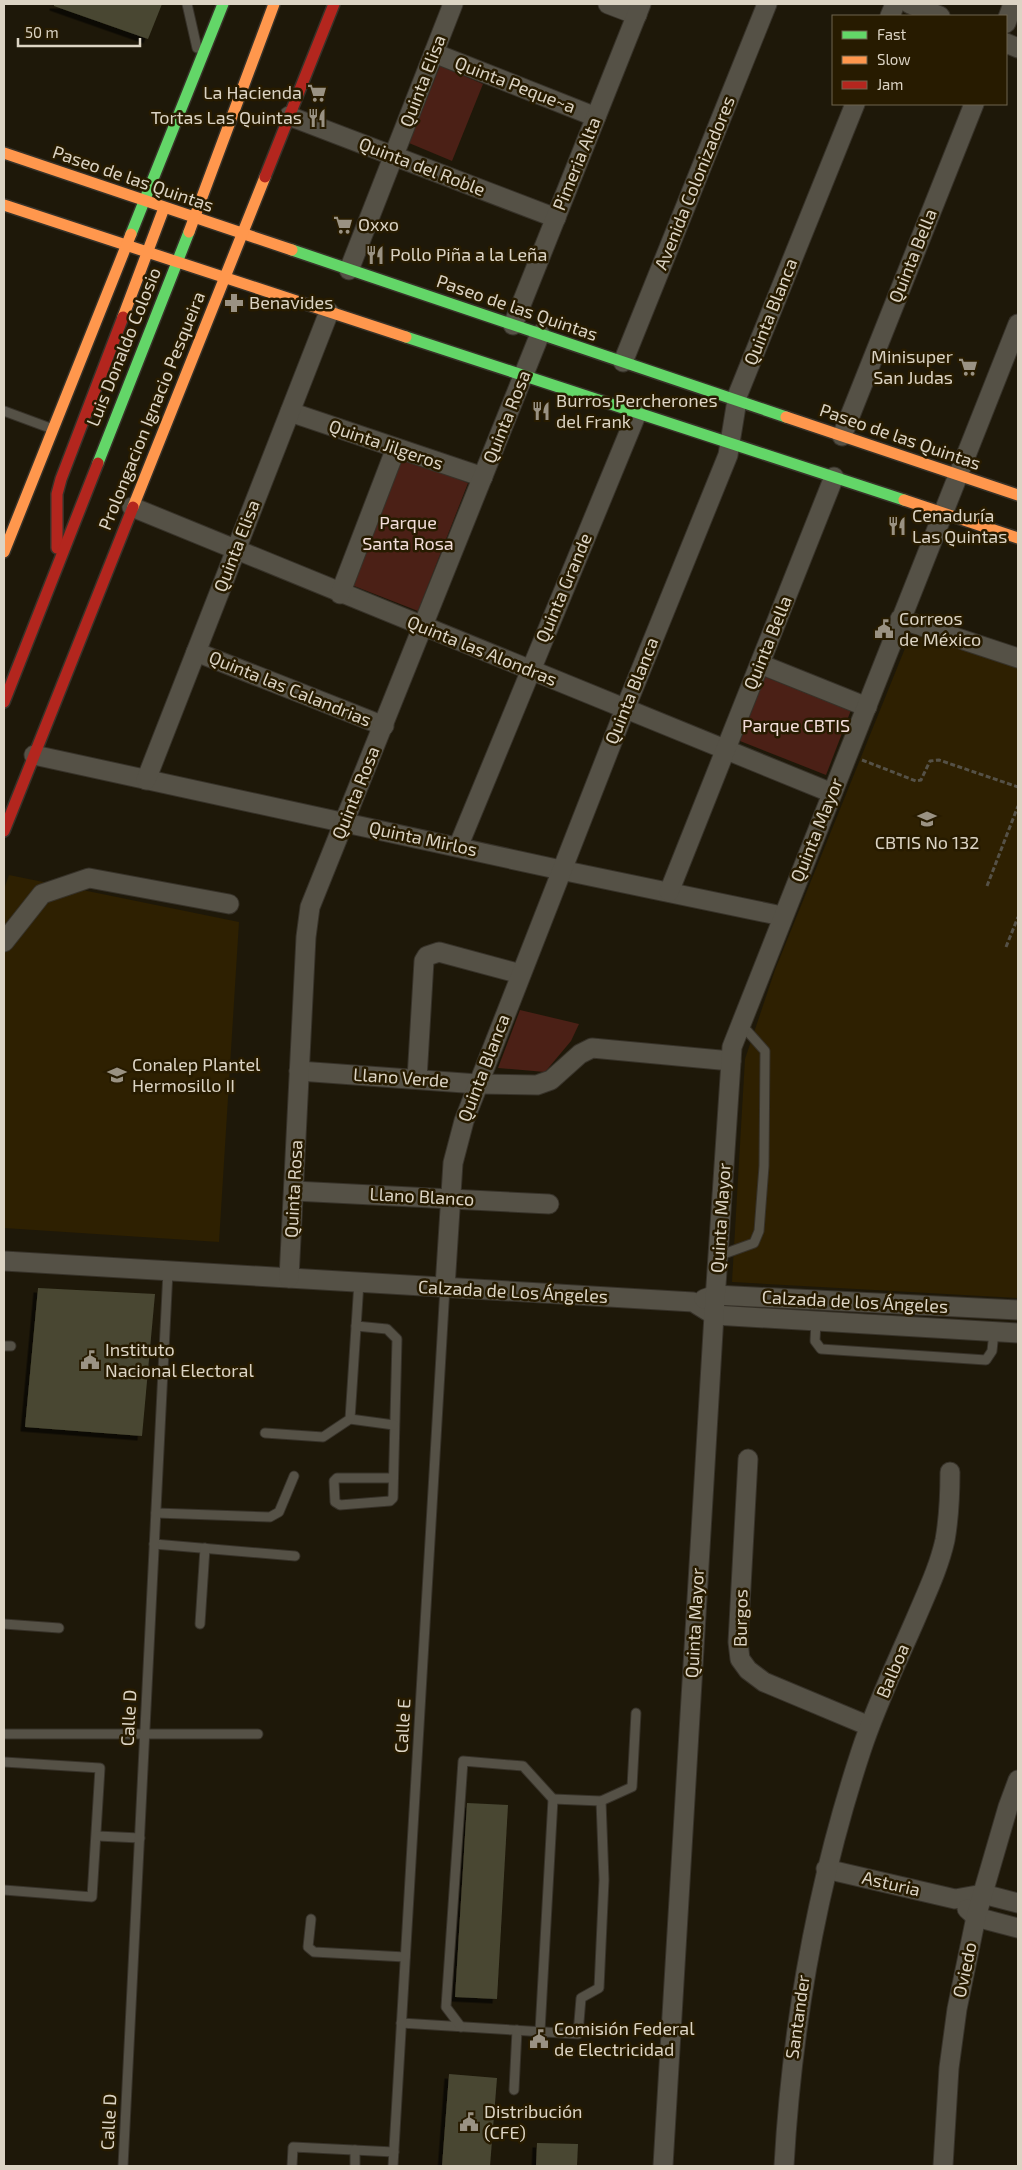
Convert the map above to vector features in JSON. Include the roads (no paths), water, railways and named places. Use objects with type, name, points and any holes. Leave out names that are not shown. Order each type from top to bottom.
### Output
[{"type":"main road","name":"Luis Donaldo Colosio","points":[[4,552],[223,4]]},
{"type":"main road","name":"Luis Donaldo Colosio","points":[[4,702],[177,262],[274,4]]},
{"type":"main road","name":"Prolongacion Ignacio Pesqueira","points":[[4,831],[334,4]]},
{"type":"main road","name":"Paseo de las Quintas","points":[[4,154],[1018,495]]},
{"type":"main road","points":[[4,205],[1018,538]]},
{"type":"main road","points":[[57,565],[57,494],[60,479],[164,208]]},
{"type":"street","name":"Quinta Elisa","points":[[349,270],[453,4]]},
{"type":"street","points":[[608,4],[639,9]]},
{"type":"street","name":"Avenida Colonizadores","points":[[623,362],[767,4]]},
{"type":"street","points":[[910,4],[938,15]]},
{"type":"street","points":[[1007,21],[1014,4]]},
{"type":"street","name":"Pimeria Alta","points":[[513,325],[639,9]]},
{"type":"street","name":"Quinta Peque~a","points":[[434,53],[596,116]]},
{"type":"street","name":"Quinta Blanca","points":[[445,1288],[454,1155],[464,1121],[561,870],[725,464],[730,444],[736,400],[855,105]]},
{"type":"street","name":"Quinta Bella","points":[[842,436],[974,105]]},
{"type":"street","name":"Quinta del Roble","points":[[289,116],[556,218]]},
{"type":"street","name":"Quinta Elisa","points":[[146,780],[329,312]]},
{"type":"street","name":"Quinta Mayor","points":[[663,2166],[732,1047],[782,916],[1018,324]]},
{"type":"street","name":"Quinta Rosa","points":[[289,1278],[308,920],[314,896],[384,726],[540,334]]},
{"type":"street","name":"Quinta Jilgeros","points":[[290,412],[483,477]]},
{"type":"street","name":"Quinta Grande","points":[[458,847],[637,413]]},
{"type":"street","points":[[340,594],[396,448]]},
{"type":"street","name":"Quinta Bella","points":[[669,892],[834,477]]},
{"type":"street","name":"Quinta las Alondras","points":[[132,507],[340,594],[832,792]]},
{"type":"street","points":[[900,620],[1018,658]]},
{"type":"street","name":"Quinta las Calandrias","points":[[196,652],[384,726]]},
{"type":"street","points":[[760,664],[866,707]]},
{"type":"street","name":"Quinta Mirlos","points":[[34,755],[561,870],[782,916]]},
{"type":"street","points":[[4,942],[42,894],[88,878],[228,904]]},
{"type":"street","points":[[417,1079],[424,962],[427,956],[439,952],[521,974]]},
{"type":"street","name":"Llano Verde","points":[[299,1072],[478,1084],[537,1085],[545,1083],[580,1054],[592,1048],[731,1061]]},
{"type":"street","name":"Llano Blanco","points":[[294,1191],[549,1204]]},
{"type":"street","name":"Calzada de Los Ángeles","points":[[4,1261],[693,1302],[714,1315],[1018,1333]]},
{"type":"street","name":"Calzada de los Ángeles","points":[[693,1302],[716,1295],[1018,1310]]},
{"type":"street","name":"Burgos","points":[[748,1459],[738,1642],[740,1659],[748,1670],[764,1682],[869,1726]]},
{"type":"street","name":"Balboa","points":[[826,1869],[869,1726],[935,1574],[950,1510],[950,1472]]},
{"type":"street","name":"Oviedo","points":[[943,2166],[949,2068],[956,2010],[976,1917],[1008,1807],[1018,1780]]},
{"type":"street","name":"Asturia","points":[[826,1869],[955,1899],[983,1894],[1018,1903]]},
{"type":"street","name":"Santander","points":[[784,2166],[793,2048],[804,1969],[826,1869]]},
{"type":"street","name":"Asturia","points":[[955,1899],[976,1917],[1018,1928]]},
{"type":"lane","points":[[187,4],[200,61]]},
{"type":"lane","points":[[4,411],[52,429]]},
{"type":"lane","points":[[718,1256],[754,1244],[759,1231],[764,1166],[765,1051],[740,1023]]},
{"type":"lane","name":"Calle D","points":[[123,2166],[168,1271]]},
{"type":"lane","points":[[350,1419],[359,1282]]},
{"type":"lane","name":"Calle E","points":[[393,2166],[445,1288]]},
{"type":"lane","points":[[816,1321],[815,1342],[821,1349],[986,1360],[992,1351],[994,1332]]},
{"type":"lane","points":[[356,1326],[387,1329],[398,1340],[392,1478],[393,1498],[390,1501],[340,1505],[335,1502],[334,1481],[337,1478],[392,1478]]},
{"type":"lane","points":[[265,1433],[323,1437],[350,1419],[394,1424]]},
{"type":"lane","points":[[156,1512],[270,1517],[279,1512],[294,1476]]},
{"type":"lane","points":[[154,1544],[295,1556]]},
{"type":"lane","points":[[200,1624],[205,1548]]},
{"type":"lane","points":[[4,1624],[59,1628]]},
{"type":"lane","points":[[461,2027],[446,2007],[463,1762],[523,1766],[553,1799],[602,1801],[632,1787],[636,1713]]},
{"type":"lane","points":[[4,1734],[258,1734]]},
{"type":"lane","points":[[4,1762],[100,1768],[92,1897],[4,1890]]},
{"type":"lane","points":[[540,2031],[553,1799]]},
{"type":"lane","points":[[401,2023],[578,2034],[581,1998],[599,1988],[604,1880],[602,1801]]},
{"type":"lane","points":[[97,1836],[140,1838]]},
{"type":"lane","points":[[311,1919],[308,1947],[314,1952],[405,1957]]},
{"type":"lane","points":[[514,2090],[517,2030]]},
{"type":"lane","points":[[292,2166],[293,2147],[394,2152]]},
{"type":"lane","points":[[355,2150],[355,2166]]},
{"type":"place","name":"La Hacienda","points":[[317,93]]},
{"type":"place","name":"Tortas Las Quintas","points":[[317,118]]},
{"type":"place","name":"Oxxo","points":[[343,225]]},
{"type":"place","name":"Pollo Piña a la Leña","points":[[375,255]]},
{"type":"place","name":"Benavides","points":[[234,303]]},
{"type":"place","name":"Minisuper San Judas","points":[[968,367]]},
{"type":"place","name":"Burros Percherones del Frank","points":[[541,411]]},
{"type":"place","name":"Cenaduría Las Quintas","points":[[897,526]]},
{"type":"place","name":"Correos de México","points":[[884,629]]},
{"type":"place","name":"CBTIS No 132","points":[[927,819]]},
{"type":"place","name":"Conalep Plantel Hermosillo II","points":[[117,1075]]},
{"type":"place","name":"Instituto Nacional Electoral","points":[[90,1360]]},
{"type":"place","name":"Comisión Federal de Electricidad","points":[[539,2039]]},
{"type":"place","name":"Distribución (CFE)","points":[[469,2122]]},
{"type":"park label","name":"Parque Santa Rosa","points":[[408,533]]},
{"type":"park label","name":"Parque CBTIS","points":[[796,726]]}]
